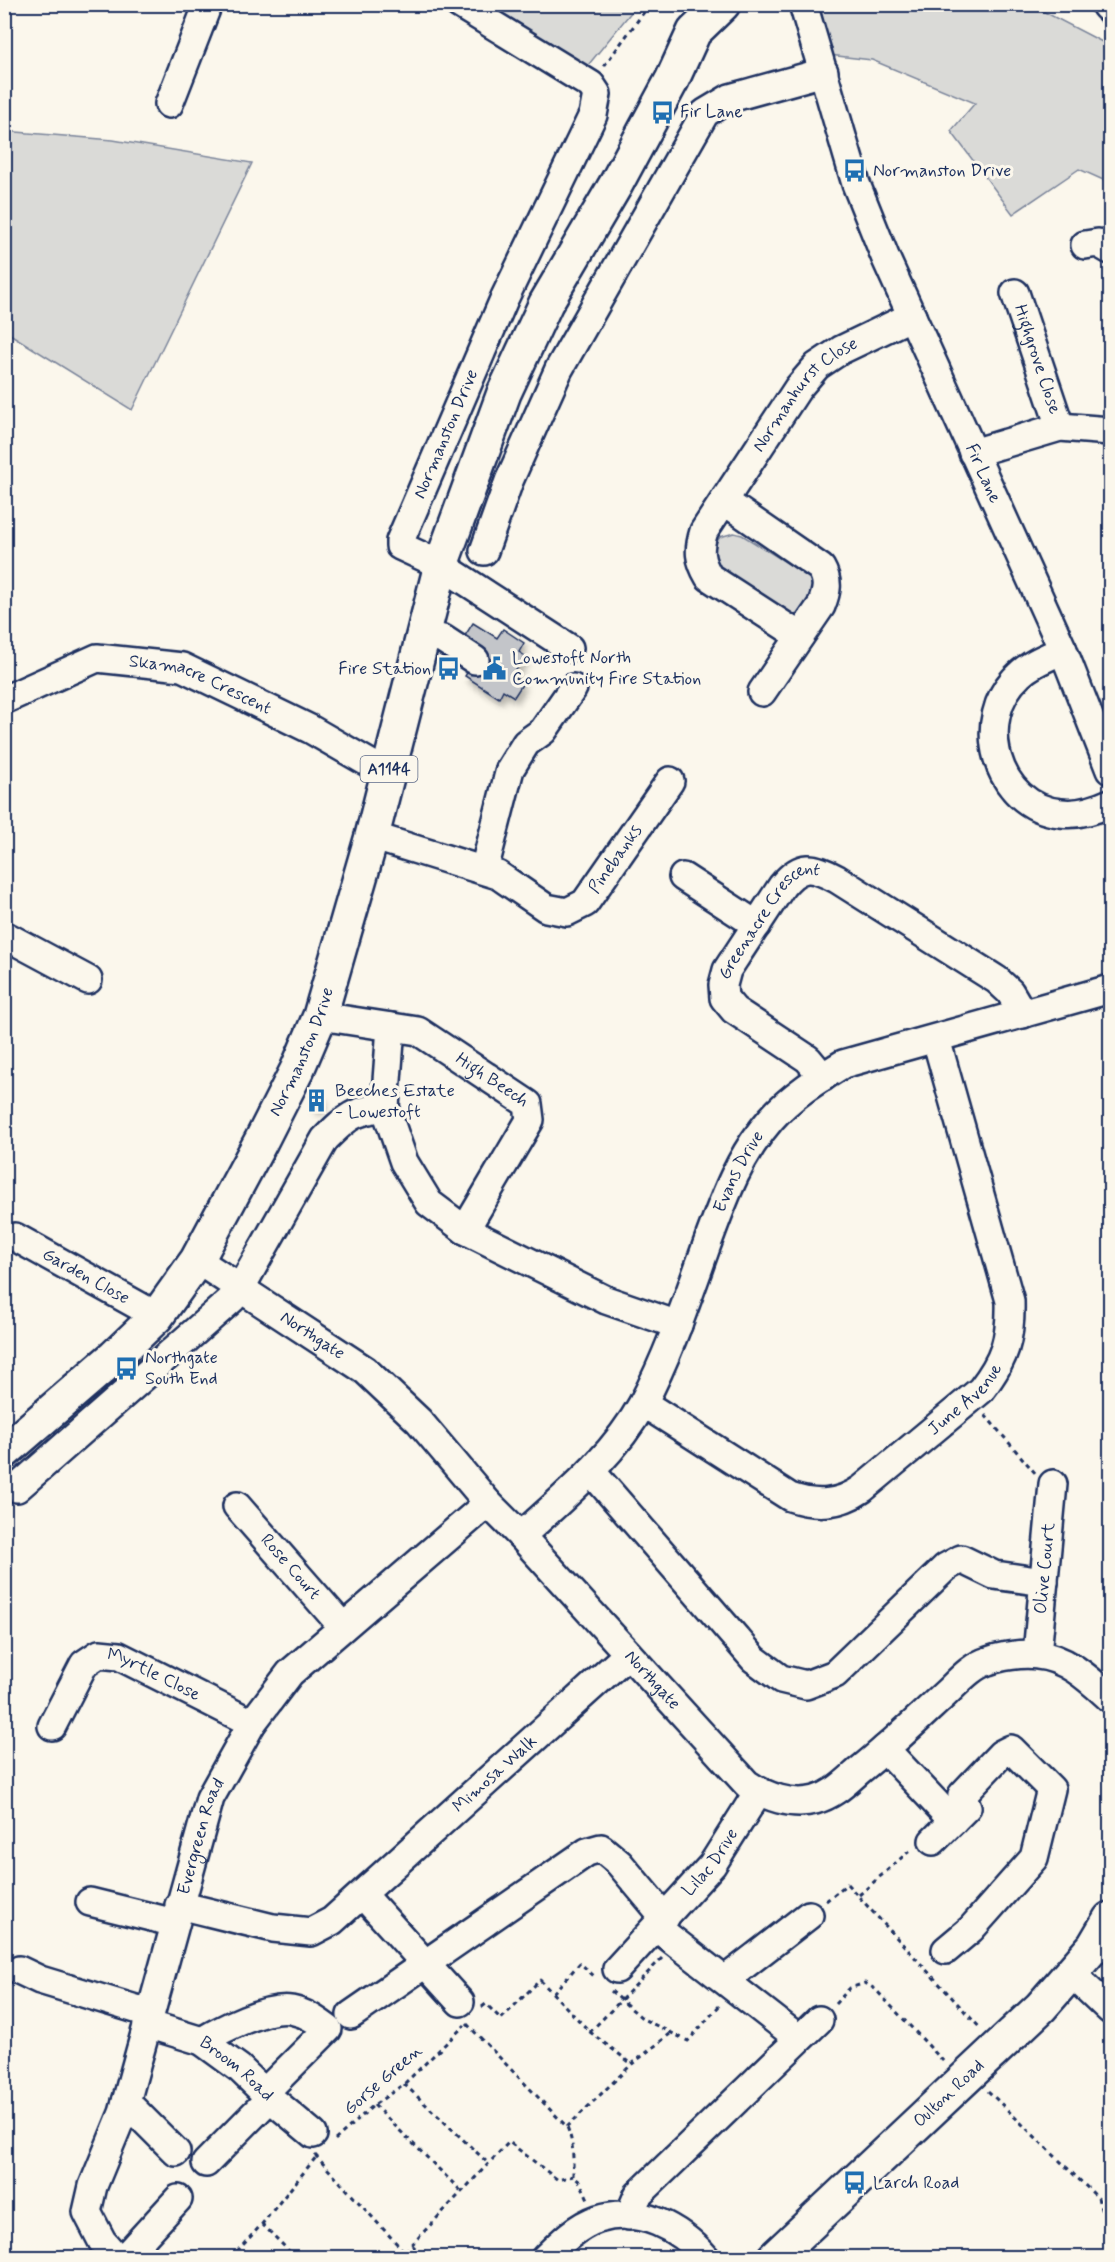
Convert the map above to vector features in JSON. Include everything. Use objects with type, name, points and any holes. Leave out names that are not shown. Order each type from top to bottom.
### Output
[{"type":"main road","name":"Normanston Drive","points":[[4,1452],[114,1358],[157,1316],[196,1260],[297,1070],[320,1016],[372,836],[441,565],[504,393],[541,314],[672,80],[692,18],[723,4]]},
{"type":"main road","name":"Oulton Road","points":[[774,2258],[972,2083],[1094,1946],[1110,1919]]},
{"type":"street","points":[[169,104],[208,4]]},
{"type":"street","points":[[459,4],[591,85]]},
{"type":"street","name":"Fir Lane","points":[[776,7],[806,15],[856,184],[1062,650],[1102,725],[1110,770]]},
{"type":"street","points":[[484,551],[509,481],[559,369],[705,113],[730,98],[824,72]]},
{"type":"street","name":"Normanston Drive","points":[[441,565],[400,546],[400,541],[505,297],[592,115],[597,93],[591,85]]},
{"type":"street","name":"Highgrove Close","points":[[1015,293],[1060,427]]},
{"type":"street","name":"Normanhurst Close","points":[[800,636],[709,577],[700,562],[699,547],[704,531],[798,388],[818,366],[841,350],[912,315]]},
{"type":"street","name":"Highgrove Close","points":[[973,453],[1060,427],[1110,431]]},
{"type":"street","points":[[476,471],[509,481]]},
{"type":"street","points":[[724,501],[821,568],[827,579],[827,593],[821,606],[762,692]]},
{"type":"street","points":[[441,565],[568,648]]},
{"type":"street","points":[[423,634],[443,639],[475,660]]},
{"type":"street","points":[[1062,650],[1018,675],[1003,695],[995,721],[997,759],[1009,782],[1018,792],[1050,811],[1082,813],[1110,803]]},
{"type":"street","name":"Skamacre Crescent","points":[[4,700],[97,658],[182,667],[310,729],[388,774]]},
{"type":"street","points":[[484,870],[510,769],[526,743],[543,731],[573,688]]},
{"type":"street","name":"Pinebanks","points":[[372,836],[498,875],[546,908],[557,912],[567,912],[585,903],[670,781]]},
{"type":"street","name":"Greenacre Crescent","points":[[823,1077],[808,1059],[734,1010],[724,998],[723,984],[727,970],[793,873],[806,868],[821,870],[997,980],[1010,992],[1023,1014]]},
{"type":"street","points":[[683,878],[757,925]]},
{"type":"street","points":[[4,935],[88,980]]},
{"type":"street","name":"Evans Drive","points":[[521,1536],[603,1459],[643,1403],[678,1325],[730,1182],[742,1160],[772,1117],[792,1098],[843,1064],[1110,989]]},
{"type":"street","name":"High Beech","points":[[320,1016],[418,1031],[528,1104],[530,1120],[465,1230]]},
{"type":"street","points":[[391,1027],[385,1107],[404,1162],[429,1203],[465,1230],[606,1300],[678,1325]]},
{"type":"street","name":"June Avenue","points":[[643,1403],[790,1497],[805,1502],[822,1503],[848,1498],[862,1489],[972,1400],[994,1373],[1010,1335],[1010,1301],[936,1039]]},
{"type":"street","points":[[17,1488],[51,1475],[232,1299],[240,1289],[325,1139],[343,1120],[361,1110],[385,1107]]},
{"type":"street","name":"Garden Close","points":[[15,1237],[157,1316]]},
{"type":"street","name":"Northgate","points":[[196,1260],[365,1370],[419,1421],[488,1503],[521,1536],[747,1784],[758,1792],[777,1799],[796,1802],[814,1800],[832,1794],[885,1749],[968,1672],[986,1661],[1037,1654],[1074,1669],[1110,1698]]},
{"type":"street","points":[[591,1471],[754,1659],[781,1679],[806,1685],[835,1674],[946,1567],[961,1559],[994,1575],[1044,1582]]},
{"type":"street","name":"Olive Court","points":[[1037,1654],[1053,1484]]},
{"type":"street","name":"Evergreen Road","points":[[117,2258],[102,2241],[87,2212],[93,2186],[126,2102],[210,1798],[252,1723],[290,1673],[488,1503]]},
{"type":"street","name":"Rose Court","points":[[237,1506],[343,1627]]},
{"type":"street","name":"Myrtle Close","points":[[52,1726],[84,1664],[99,1654],[119,1656],[252,1723]]},
{"type":"street","name":"Mimosa Walk","points":[[90,1902],[273,1929],[311,1932],[332,1921],[363,1895],[628,1654]]},
{"type":"street","points":[[885,1749],[960,1814]]},
{"type":"street","points":[[933,1841],[960,1814],[962,1795],[1001,1754],[1011,1749],[1051,1789],[1034,1858],[971,1929],[946,1950]]},
{"type":"street","name":"Lilac Drive","points":[[608,1979],[666,1929],[712,1865],[758,1792]]},
{"type":"street","points":[[351,2015],[587,1852],[601,1848],[619,1863],[666,1929],[788,2030]]},
{"type":"street","points":[[363,1895],[470,2013]]},
{"type":"street","points":[[730,1983],[808,1917]]},
{"type":"street","name":"Broom Road","points":[[19,1970],[202,2041],[240,2068],[321,2145]]},
{"type":"street","points":[[1071,1973],[1110,2010]]},
{"type":"street","points":[[202,2041],[223,2028],[262,2014],[288,2009],[311,2016],[328,2029],[206,2163]]},
{"type":"street","points":[[629,2216],[638,2195],[819,2020]]},
{"type":"street","points":[[126,2102],[176,2152]]},
{"type":"street","points":[[124,2258],[178,2199]]},
{"type":"street","points":[[545,2258],[567,2237],[598,2220],[629,2216],[663,2223],[693,2242],[706,2258]]},
{"type":"path","points":[[591,85],[650,4]]},
{"type":"path","points":[[771,4],[776,7]]},
{"type":"path","points":[[972,1400],[1036,1474],[1048,1478],[1053,1484]]},
{"type":"path","points":[[859,1895],[907,1853],[933,1841]]},
{"type":"path","points":[[808,1917],[847,1884],[982,2031]]},
{"type":"path","points":[[590,2032],[620,2000],[666,1929]]},
{"type":"path","points":[[553,1993],[580,1963],[608,1979],[620,2000],[643,2019],[688,2041],[730,1983]]},
{"type":"path","points":[[573,2176],[574,2152],[567,2127],[470,2013],[486,2004],[501,2019],[540,1980],[590,2032],[632,2064]]},
{"type":"path","points":[[819,2020],[850,1988],[865,1983],[875,1989],[972,2083],[1098,2198],[1110,2240]]},
{"type":"path","name":"Gorse Green","points":[[231,2258],[262,2224],[321,2145],[404,2084],[470,2013]]},
{"type":"path","points":[[567,2127],[632,2064],[670,2034]]},
{"type":"path","points":[[404,2084],[489,2164]]},
{"type":"path","points":[[374,2105],[462,2192]]},
{"type":"path","points":[[399,2258],[509,2142],[558,2180],[573,2176]]},
{"type":"path","points":[[321,2145],[410,2258]]},
{"type":"path","points":[[573,2176],[580,2182],[598,2220]]},
{"type":"path","points":[[262,2224],[296,2258]]},
{"type":"path","points":[[412,2245],[425,2258]]},
{"type":"shaded area","points":[[482,5],[637,5],[585,69]]},
{"type":"shaded area","points":[[820,5],[1031,5],[1110,46],[1110,183],[1079,169],[1013,214],[951,131],[975,103],[872,60],[829,55]]},
{"type":"shaded area","points":[[4,131],[113,140],[252,163],[132,410],[5,331]]},
{"type":"shaded area","points":[[734,533],[742,535],[816,581],[819,588],[797,621],[716,573],[710,551],[720,537]]},
{"type":"building","name":"Lowestoft North Community Fire Station","points":[[473,623],[497,638],[503,629],[524,643],[519,652],[525,656],[512,676],[523,683],[514,697],[503,690],[499,698],[465,676],[477,656],[459,645]]},
{"type":"building","name":"Beeches Estate - Lowestoft","points":[[316,1093],[324,1097],[319,1109],[311,1106]]},
{"type":"place","name":"Fir Lane","points":[[662,112]]},
{"type":"place","name":"Normanston Drive","points":[[855,171]]},
{"type":"place","name":"Lowestoft North Community Fire Station","points":[[494,668]]},
{"type":"place","name":"Fire Station","points":[[449,669]]},
{"type":"place","name":"Beeches Estate - Lowestoft","points":[[317,1101]]},
{"type":"place","name":"Northgate South End","points":[[127,1368]]},
{"type":"place","name":"Larch Road","points":[[855,2183]]}]
